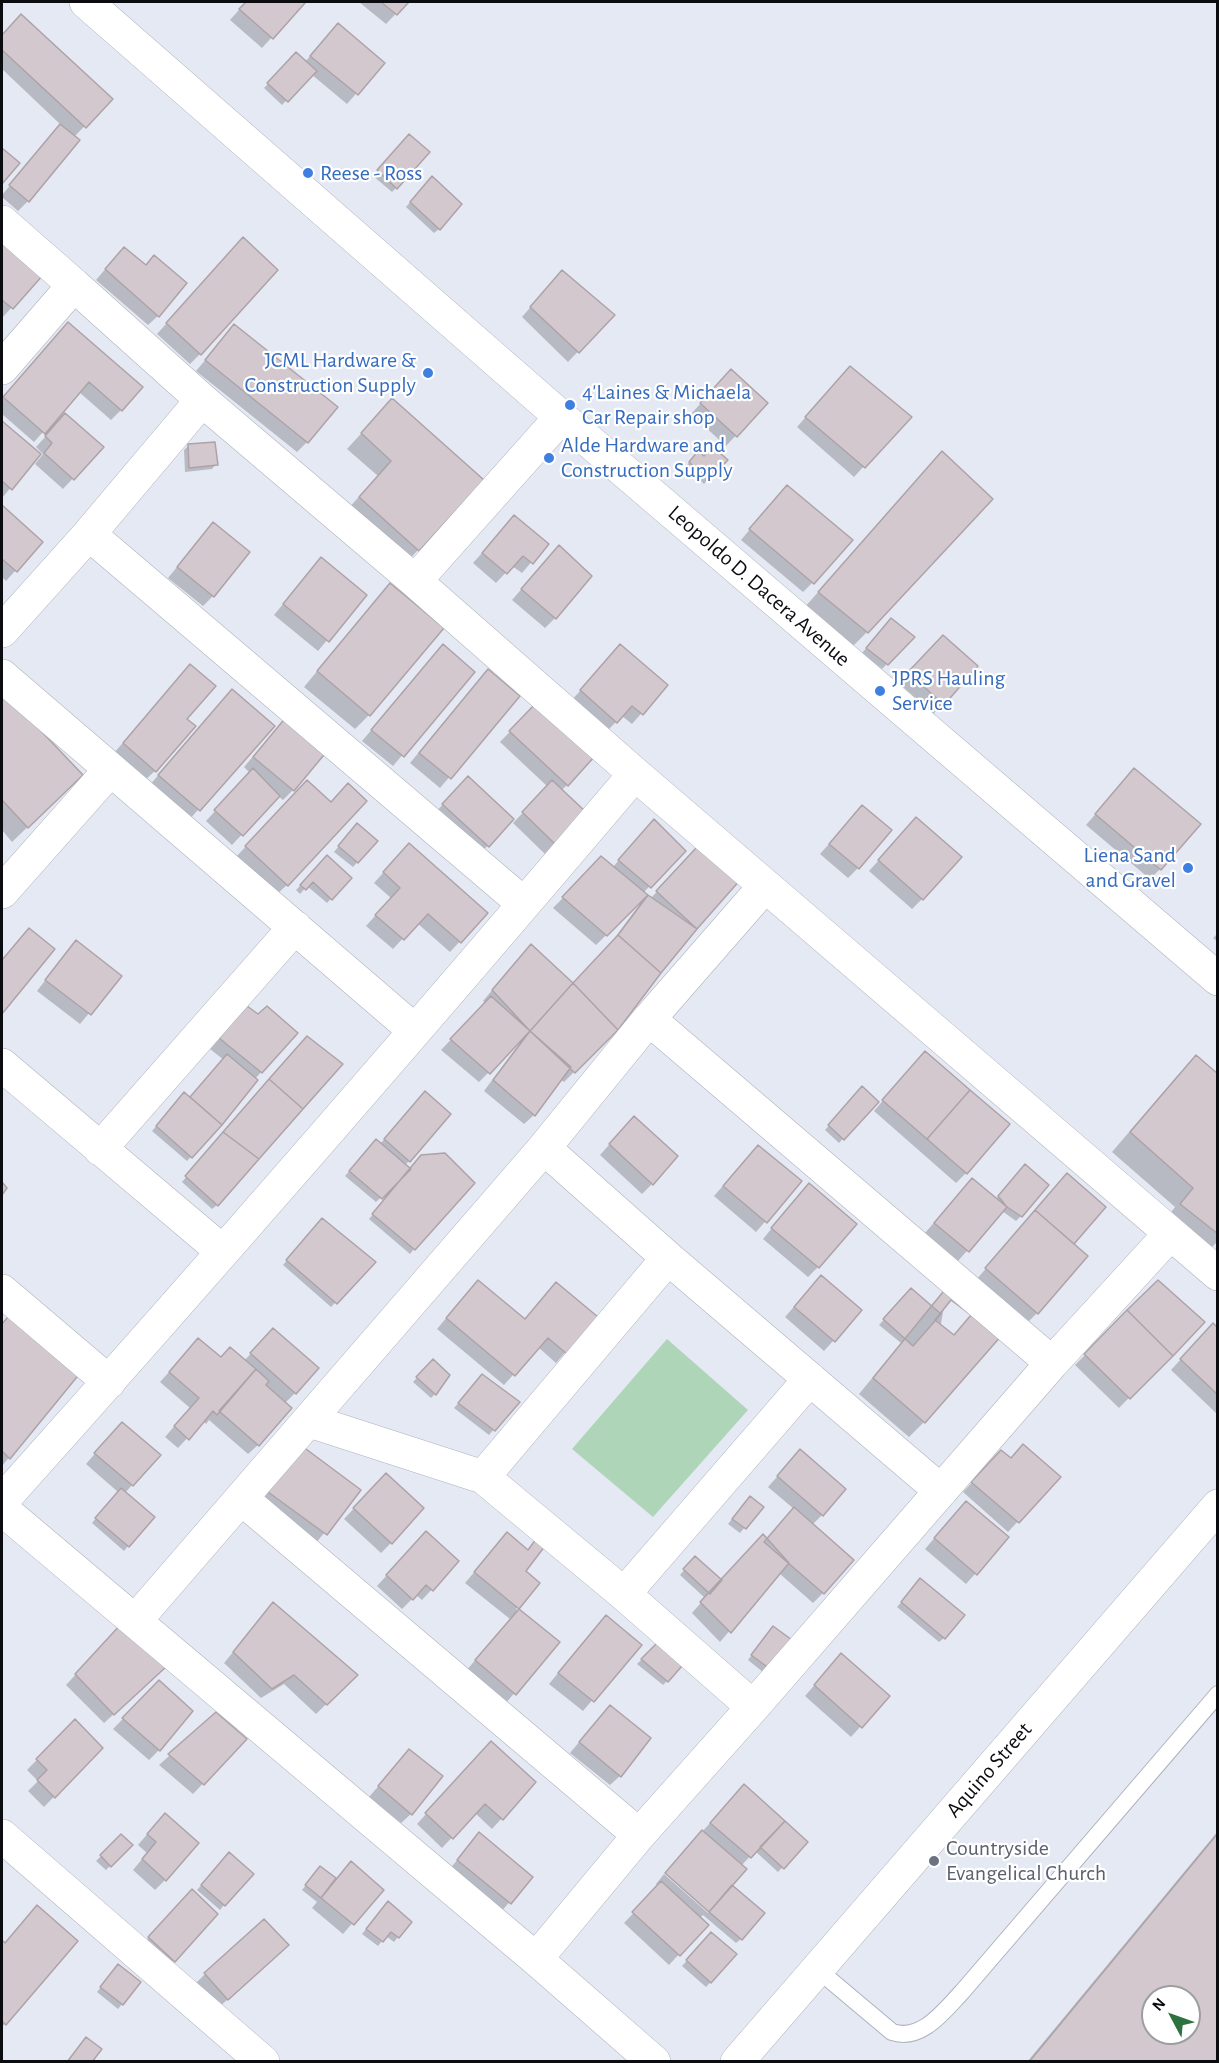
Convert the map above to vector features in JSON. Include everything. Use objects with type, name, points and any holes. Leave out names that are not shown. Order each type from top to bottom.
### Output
[{"type":"street","name":"Leopoldo D. Dacera Avenue","points":[[99,5],[561,417],[1218,979]]},
{"type":"street","points":[[2,222],[202,400],[1218,1274]]},
{"type":"street","points":[[2,368],[74,285]]},
{"type":"street","points":[[2,631],[202,400]]},
{"type":"street","points":[[415,581],[561,417]]},
{"type":"street","points":[[88,534],[524,904]]},
{"type":"street","points":[[2,676],[414,1030]]},
{"type":"street","points":[[2,892],[110,770]]},
{"type":"street","points":[[2,1501],[635,774]]},
{"type":"street","points":[[135,1621],[544,1148],[649,1018],[765,886]]},
{"type":"street","points":[[100,1149],[295,927]]},
{"type":"street","points":[[649,1018],[1052,1363]]},
{"type":"street","points":[[2,1065],[222,1251]]},
{"type":"street","points":[[544,1148],[668,1258],[941,1491]]},
{"type":"street","points":[[536,1959],[639,1835],[1052,1363],[1170,1234]]},
{"type":"street","points":[[483,1477],[668,1258]]},
{"type":"street","points":[[2,1291],[108,1382]]},
{"type":"street","points":[[624,1594],[810,1379]]},
{"type":"street","points":[[310,1421],[483,1477],[624,1594],[753,1707]]},
{"type":"street","points":[[242,1499],[639,1835]]},
{"type":"street","name":"Aquino Street","points":[[737,2061],[1218,1506]]},
{"type":"street","points":[[2,1509],[654,2061]]},
{"type":"street","points":[[2,1836],[263,2061]]},
{"type":"lane","points":[[817,1969],[892,2032],[902,2036],[926,2027],[962,1992],[1218,1694]]},
{"type":"green space","points":[[667,1339],[748,1410],[653,1517],[572,1449]]},
{"type":"building","points":[[246,2],[305,3],[273,39],[239,9]]},
{"type":"building","points":[[381,2],[409,2],[397,15]]},
{"type":"building","points":[[21,14],[113,99],[86,128],[2,50],[2,35]]},
{"type":"building","points":[[338,23],[385,63],[358,95],[310,56]]},
{"type":"building","points":[[296,52],[317,71],[288,102],[267,83]]},
{"type":"building","points":[[60,124],[80,140],[29,202],[9,185]]},
{"type":"building","points":[[409,134],[430,152],[397,189],[377,170]]},
{"type":"building","points":[[2,148],[20,163],[2,184]]},
{"type":"building","points":[[432,176],[462,204],[440,230],[410,202]]},
{"type":"building","points":[[243,237],[278,270],[201,355],[166,323]]},
{"type":"building","points":[[2,243],[43,275],[13,309],[2,300]]},
{"type":"building","points":[[124,247],[146,265],[154,255],[187,283],[159,317],[105,269]]},
{"type":"building","points":[[562,270],[615,315],[579,353],[530,307]]},
{"type":"building","points":[[68,322],[143,387],[122,411],[89,382],[45,434],[3,397]]},
{"type":"building","points":[[234,324],[338,407],[308,443],[205,360]]},
{"type":"building","points":[[850,366],[912,417],[865,468],[805,417]]},
{"type":"building","points":[[731,369],[768,403],[737,437],[700,403]]},
{"type":"building","points":[[392,398],[484,480],[419,551],[359,497],[391,461],[361,433]]},
{"type":"building","points":[[65,413],[104,447],[74,480],[44,453],[52,443],[45,436]]},
{"type":"building","points":[[2,421],[41,454],[12,490],[2,481]]},
{"type":"building","points":[[215,442],[218,465],[189,468],[188,444]]},
{"type":"building","points":[[712,446],[728,460],[709,480],[689,462],[698,451],[704,456]]},
{"type":"building","points":[[942,451],[993,499],[868,633],[818,592]]},
{"type":"building","points":[[787,485],[853,540],[814,584],[749,529]]},
{"type":"building","points":[[2,505],[43,542],[17,572],[2,559]]},
{"type":"building","points":[[514,515],[549,544],[533,564],[523,556],[507,574],[482,553]]},
{"type":"building","points":[[213,522],[250,552],[214,597],[177,567]]},
{"type":"building","points":[[559,545],[592,576],[556,619],[521,589]]},
{"type":"building","points":[[321,557],[367,595],[329,642],[283,604]]},
{"type":"building","points":[[390,583],[444,628],[370,716],[317,671]]},
{"type":"building","points":[[891,618],[915,637],[888,665],[866,648]]},
{"type":"building","points":[[943,635],[978,666],[944,705],[908,672]]},
{"type":"building","points":[[443,644],[475,672],[404,757],[371,730]]},
{"type":"building","points":[[620,644],[668,685],[643,715],[632,706],[617,723],[580,690]]},
{"type":"building","points":[[190,664],[216,686],[187,719],[196,726],[156,772],[123,743]]},
{"type":"building","points":[[488,669],[520,696],[451,779],[419,753]]},
{"type":"building","points":[[232,689],[275,726],[200,811],[158,775]]},
{"type":"building","points":[[2,690],[83,775],[28,828],[2,800]]},
{"type":"building","points":[[536,703],[595,756],[568,786],[509,731]]},
{"type":"building","points":[[287,716],[328,750],[294,791],[253,757]]},
{"type":"building","points":[[253,768],[280,796],[243,836],[214,810]]},
{"type":"building","points":[[1134,768],[1201,824],[1161,870],[1095,814]]},
{"type":"building","points":[[468,776],[514,819],[489,847],[442,804]]},
{"type":"building","points":[[307,780],[331,802],[348,783],[367,801],[288,886],[245,846]]},
{"type":"building","points":[[552,780],[587,813],[556,845],[522,812]]},
{"type":"building","points":[[862,805],[892,830],[859,869],[829,844]]},
{"type":"building","points":[[916,817],[962,857],[923,900],[878,860]]},
{"type":"building","points":[[654,819],[686,851],[651,888],[618,860]]},
{"type":"building","points":[[357,823],[378,841],[358,863],[338,846]]},
{"type":"building","points":[[409,843],[488,913],[461,943],[428,914],[404,940],[375,915],[400,888],[383,872]]},
{"type":"building","points":[[697,847],[741,879],[697,929],[656,891]]},
{"type":"building","points":[[327,855],[352,878],[332,900],[313,882],[306,890],[300,885]]},
{"type":"building","points":[[601,856],[648,895],[607,936],[562,897]]},
{"type":"building","points":[[648,895],[697,929],[661,973],[618,935]]},
{"type":"building","points":[[29,928],[55,949],[2,1014],[2,960]]},
{"type":"building","points":[[618,935],[661,973],[618,1030],[573,983]]},
{"type":"building","points":[[76,940],[122,976],[91,1015],[45,980]]},
{"type":"building","points":[[531,944],[573,983],[530,1031],[492,990]]},
{"type":"building","points":[[573,983],[618,1030],[575,1073],[530,1031]]},
{"type":"building","points":[[491,996],[530,1031],[490,1074],[450,1039]]},
{"type":"building","points":[[247,1006],[258,1014],[267,1006],[298,1033],[262,1073],[219,1038]]},
{"type":"building","points":[[530,1031],[571,1067],[535,1116],[493,1080]]},
{"type":"building","points":[[307,1036],[343,1064],[303,1109],[269,1079]]},
{"type":"building","points":[[925,1051],[970,1090],[927,1139],[882,1100]]},
{"type":"building","points":[[227,1054],[258,1080],[222,1125],[190,1097]]},
{"type":"building","points":[[1196,1055],[1218,1074],[1218,1234],[1180,1204],[1193,1188],[1130,1132]]},
{"type":"building","points":[[269,1079],[303,1109],[259,1159],[223,1132]]},
{"type":"building","points":[[862,1086],[879,1102],[844,1140],[828,1125]]},
{"type":"building","points":[[970,1090],[1010,1124],[967,1174],[927,1139]]},
{"type":"building","points":[[425,1091],[451,1114],[410,1162],[384,1139]]},
{"type":"building","points":[[184,1092],[222,1125],[192,1158],[156,1126]]},
{"type":"building","points":[[634,1116],[678,1156],[653,1185],[609,1144]]},
{"type":"building","points":[[223,1132],[259,1159],[218,1206],[185,1176]]},
{"type":"building","points":[[376,1139],[411,1169],[382,1199],[349,1171]]},
{"type":"building","points":[[758,1145],[802,1181],[767,1223],[723,1186]]},
{"type":"building","points":[[445,1153],[475,1183],[415,1250],[372,1214],[421,1155]]},
{"type":"building","points":[[1025,1164],[1049,1185],[1022,1217],[1007,1207],[998,1196]]},
{"type":"building","points":[[1067,1173],[1106,1207],[1074,1244],[1035,1210]]},
{"type":"building","points":[[972,1178],[1007,1207],[969,1252],[934,1223]]},
{"type":"building","points":[[2,1182],[7,1188],[2,1195]]},
{"type":"building","points":[[809,1183],[857,1224],[819,1268],[771,1228]]},
{"type":"building","points":[[1035,1210],[1088,1256],[1038,1314],[985,1268]]},
{"type":"building","points":[[322,1218],[376,1262],[337,1304],[286,1260]]},
{"type":"building","points":[[821,1275],[862,1310],[835,1342],[794,1307]]},
{"type":"building","points":[[478,1280],[525,1319],[556,1282],[598,1317],[567,1354],[548,1338],[515,1376],[446,1318]]},
{"type":"building","points":[[1158,1280],[1205,1322],[1173,1356],[1127,1310]]},
{"type":"building","points":[[947,1287],[1002,1335],[925,1423],[873,1378]]},
{"type":"building","points":[[911,1288],[941,1314],[913,1346],[883,1319]]},
{"type":"building","points":[[951,1300],[971,1315],[954,1335],[935,1320]]},
{"type":"building","points":[[1127,1310],[1173,1356],[1130,1399],[1084,1354]]},
{"type":"building","points":[[12,1312],[81,1372],[10,1459],[2,1451],[2,1324]]},
{"type":"building","points":[[1213,1323],[1218,1328],[1218,1395],[1180,1359]]},
{"type":"building","points":[[273,1328],[319,1368],[296,1394],[250,1353]]},
{"type":"building","points":[[198,1338],[221,1357],[230,1347],[256,1369],[217,1415],[213,1411],[189,1440],[174,1426],[199,1398],[169,1372]]},
{"type":"building","points":[[433,1359],[450,1375],[436,1395],[416,1377]]},
{"type":"building","points":[[256,1369],[269,1381],[266,1385],[292,1408],[259,1446],[219,1411]]},
{"type":"building","points":[[482,1374],[520,1402],[495,1431],[458,1403]]},
{"type":"building","points":[[122,1422],[161,1455],[133,1486],[94,1453]]},
{"type":"building","points":[[1023,1444],[1061,1477],[1019,1523],[971,1482],[1001,1450],[1011,1458]]},
{"type":"building","points":[[302,1446],[361,1490],[327,1535],[268,1492]]},
{"type":"building","points":[[800,1449],[846,1489],[823,1516],[777,1476]]},
{"type":"building","points":[[386,1473],[424,1508],[392,1544],[353,1508]]},
{"type":"building","points":[[121,1488],[155,1517],[129,1547],[95,1518]]},
{"type":"building","points":[[750,1496],[764,1507],[746,1529],[732,1519]]},
{"type":"building","points":[[966,1501],[1009,1537],[977,1575],[934,1538]]},
{"type":"building","points":[[794,1507],[854,1560],[824,1594],[764,1542]]},
{"type":"building","points":[[426,1531],[459,1561],[433,1591],[426,1585],[413,1600],[386,1575]]},
{"type":"building","points":[[507,1532],[528,1550],[536,1539],[545,1546],[526,1571],[540,1583],[519,1609],[474,1572]]},
{"type":"building","points":[[763,1534],[789,1563],[731,1633],[700,1602]]},
{"type":"building","points":[[695,1556],[722,1580],[710,1594],[683,1569]]},
{"type":"building","points":[[920,1578],[965,1615],[945,1639],[901,1602]]},
{"type":"building","points":[[273,1602],[358,1675],[327,1705],[294,1675],[272,1689],[233,1652]]},
{"type":"building","points":[[519,1609],[560,1642],[516,1695],[475,1660]]},
{"type":"building","points":[[606,1615],[642,1645],[594,1702],[558,1673]]},
{"type":"building","points":[[122,1623],[167,1666],[114,1715],[75,1674]]},
{"type":"building","points":[[773,1626],[792,1640],[770,1669],[751,1655]]},
{"type":"building","points":[[664,1636],[689,1658],[668,1682],[641,1659]]},
{"type":"building","points":[[841,1653],[890,1696],[862,1728],[814,1685]]},
{"type":"building","points":[[159,1680],[193,1711],[160,1751],[122,1718]]},
{"type":"building","points":[[610,1705],[651,1738],[621,1777],[579,1742]]},
{"type":"building","points":[[216,1712],[247,1739],[204,1785],[168,1754]]},
{"type":"building","points":[[75,1719],[103,1748],[55,1798],[37,1780],[47,1770],[36,1759]]},
{"type":"building","points":[[491,1741],[536,1782],[503,1820],[485,1804],[453,1839],[425,1813]]},
{"type":"building","points":[[409,1749],[443,1776],[412,1815],[378,1786]]},
{"type":"building","points":[[744,1784],[785,1821],[751,1858],[710,1823]]},
{"type":"building","points":[[165,1813],[199,1843],[166,1881],[142,1859],[156,1842],[147,1834]]},
{"type":"building","points":[[785,1821],[808,1842],[784,1869],[760,1847]]},
{"type":"building","points":[[702,1830],[747,1869],[709,1912],[665,1873]]},
{"type":"building","points":[[479,1832],[533,1877],[511,1904],[457,1860]]},
{"type":"building","points":[[1218,1833],[1218,2062],[1029,2062]]},
{"type":"building","points":[[121,1834],[133,1845],[111,1867],[100,1855]]},
{"type":"building","points":[[229,1852],[254,1874],[225,1906],[201,1885]]},
{"type":"building","points":[[351,1861],[384,1890],[354,1925],[321,1898]]},
{"type":"building","points":[[320,1866],[336,1878],[321,1898],[305,1885]]},
{"type":"building","points":[[661,1881],[709,1925],[680,1956],[632,1912]]},
{"type":"building","points":[[732,1885],[765,1913],[742,1940],[709,1912]]},
{"type":"building","points":[[192,1889],[218,1914],[175,1962],[148,1937]]},
{"type":"building","points":[[388,1901],[412,1922],[399,1938],[391,1932],[383,1942],[366,1929]]},
{"type":"building","points":[[37,1905],[78,1941],[6,2025],[2,2021],[2,1940],[5,1943]]},
{"type":"building","points":[[264,1919],[289,1945],[228,2000],[204,1973]]},
{"type":"building","points":[[711,1932],[737,1954],[711,1983],[686,1960]]},
{"type":"building","points":[[118,1964],[141,1982],[123,2005],[100,1987]]},
{"type":"building","points":[[86,2037],[102,2049],[92,2062],[67,2062]]},
{"type":"place","name":"Reese - Ross","points":[[308,173]]},
{"type":"place","name":"JCML Hardware & Construction Supply","points":[[428,373]]},
{"type":"place","name":"4'Laines & Michaela Car Repair shop","points":[[570,405]]},
{"type":"place","name":"Alde Hardware and Construction Supply","points":[[549,458]]},
{"type":"place","name":"JPRS Hauling Service","points":[[880,691]]},
{"type":"place","name":"Liena Sand and Gravel","points":[[1188,868]]},
{"type":"place","name":"Countryside Evangelical Church","points":[[934,1861]]}]
